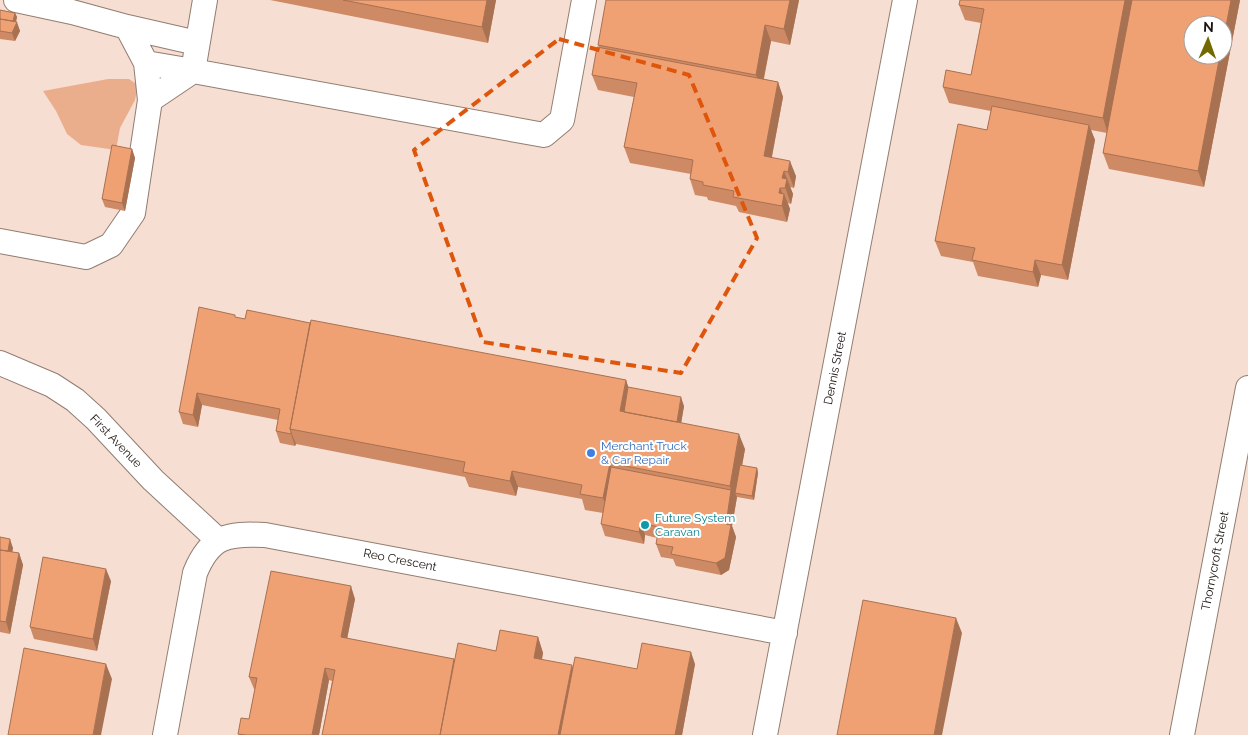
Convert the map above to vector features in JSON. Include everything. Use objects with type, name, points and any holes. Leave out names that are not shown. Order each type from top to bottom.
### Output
[{"type":"street","points":[[16,0],[197,42]]},
{"type":"street","points":[[150,100],[193,71],[205,0]]},
{"type":"street","points":[[146,63],[544,135],[562,120],[584,0]]},
{"type":"street","name":"Dennis Street","points":[[765,735],[905,0]]},
{"type":"street","points":[[0,241],[86,257],[111,245],[133,213],[150,100],[146,63],[127,27]]},
{"type":"street","name":"First Avenue","points":[[0,363],[52,385],[75,400],[96,418],[154,480],[218,540]]},
{"type":"street","name":"Thornycroft Street","points":[[1182,735],[1248,388]]},
{"type":"street","name":"Reo Crescent","points":[[218,540],[240,535],[265,535],[785,633]]},
{"type":"street","points":[[165,735],[196,573],[202,556],[218,540]]},
{"type":"highlighted area","points":[[559,39],[689,75],[757,238],[681,373],[483,342],[414,150]]},
{"type":"shaded area","points":[[108,79],[129,79],[138,85],[135,100],[120,128],[116,150],[81,145],[67,134],[56,111],[43,91]]},
{"type":"building","points":[[343,0],[487,0],[482,27]]},
{"type":"building","points":[[606,0],[790,0],[784,29],[765,25],[756,75],[598,45]]},
{"type":"building","points":[[960,0],[1125,0],[1103,118],[943,87],[946,70],[971,75],[984,9],[959,5]]},
{"type":"building","points":[[1132,0],[1231,0],[1228,15],[1183,15],[1183,65],[1218,65],[1198,171],[1103,153]]},
{"type":"building","points":[[0,10],[15,13],[13,21],[0,19]]},
{"type":"building","points":[[0,19],[17,22],[12,33],[0,31]]},
{"type":"building","points":[[597,47],[778,82],[764,156],[790,161],[788,172],[784,171],[782,178],[787,179],[785,188],[780,188],[779,193],[784,194],[782,206],[733,197],[734,191],[703,185],[703,182],[690,179],[693,160],[624,147],[637,83],[592,75]]},
{"type":"building","points":[[992,106],[1089,125],[1062,265],[1035,260],[1033,272],[972,260],[975,248],[935,241],[958,124],[987,130]]},
{"type":"building","points":[[112,145],[132,149],[122,203],[102,199]]},
{"type":"building","points":[[199,307],[245,319],[247,310],[310,323],[290,429],[291,434],[276,431],[280,409],[197,393],[193,415],[179,412]]},
{"type":"building","points":[[311,320],[626,380],[620,411],[739,434],[730,486],[610,463],[603,498],[580,494],[582,485],[512,471],[510,481],[463,472],[465,462],[290,429]]},
{"type":"building","points":[[628,387],[681,397],[677,422],[624,412]]},
{"type":"building","points":[[740,465],[757,468],[752,496],[735,493]]},
{"type":"building","points":[[611,467],[731,490],[726,524],[731,525],[725,558],[716,563],[671,554],[673,547],[656,544],[659,527],[641,523],[639,532],[601,524]]},
{"type":"building","points":[[0,537],[10,539],[8,551],[0,550]]},
{"type":"building","points":[[0,550],[19,553],[6,622],[0,621]]},
{"type":"building","points":[[43,557],[106,569],[93,639],[30,627]]},
{"type":"building","points":[[271,571],[351,586],[341,637],[454,659],[440,735],[322,735],[335,670],[325,668],[312,735],[238,734],[241,718],[249,719],[257,678],[249,677]]},
{"type":"building","points":[[863,600],[956,618],[934,735],[837,735]]},
{"type":"building","points":[[500,630],[538,637],[534,658],[572,665],[558,735],[440,735],[458,643],[496,651]]},
{"type":"building","points":[[642,643],[691,652],[675,735],[560,735],[575,657],[637,669]]},
{"type":"building","points":[[24,648],[106,664],[93,735],[8,735]]},
{"type":"place","name":"Merchant Truck & Car Repair","points":[[591,453]]},
{"type":"place","name":"Future System Caravan","points":[[645,525]]}]
